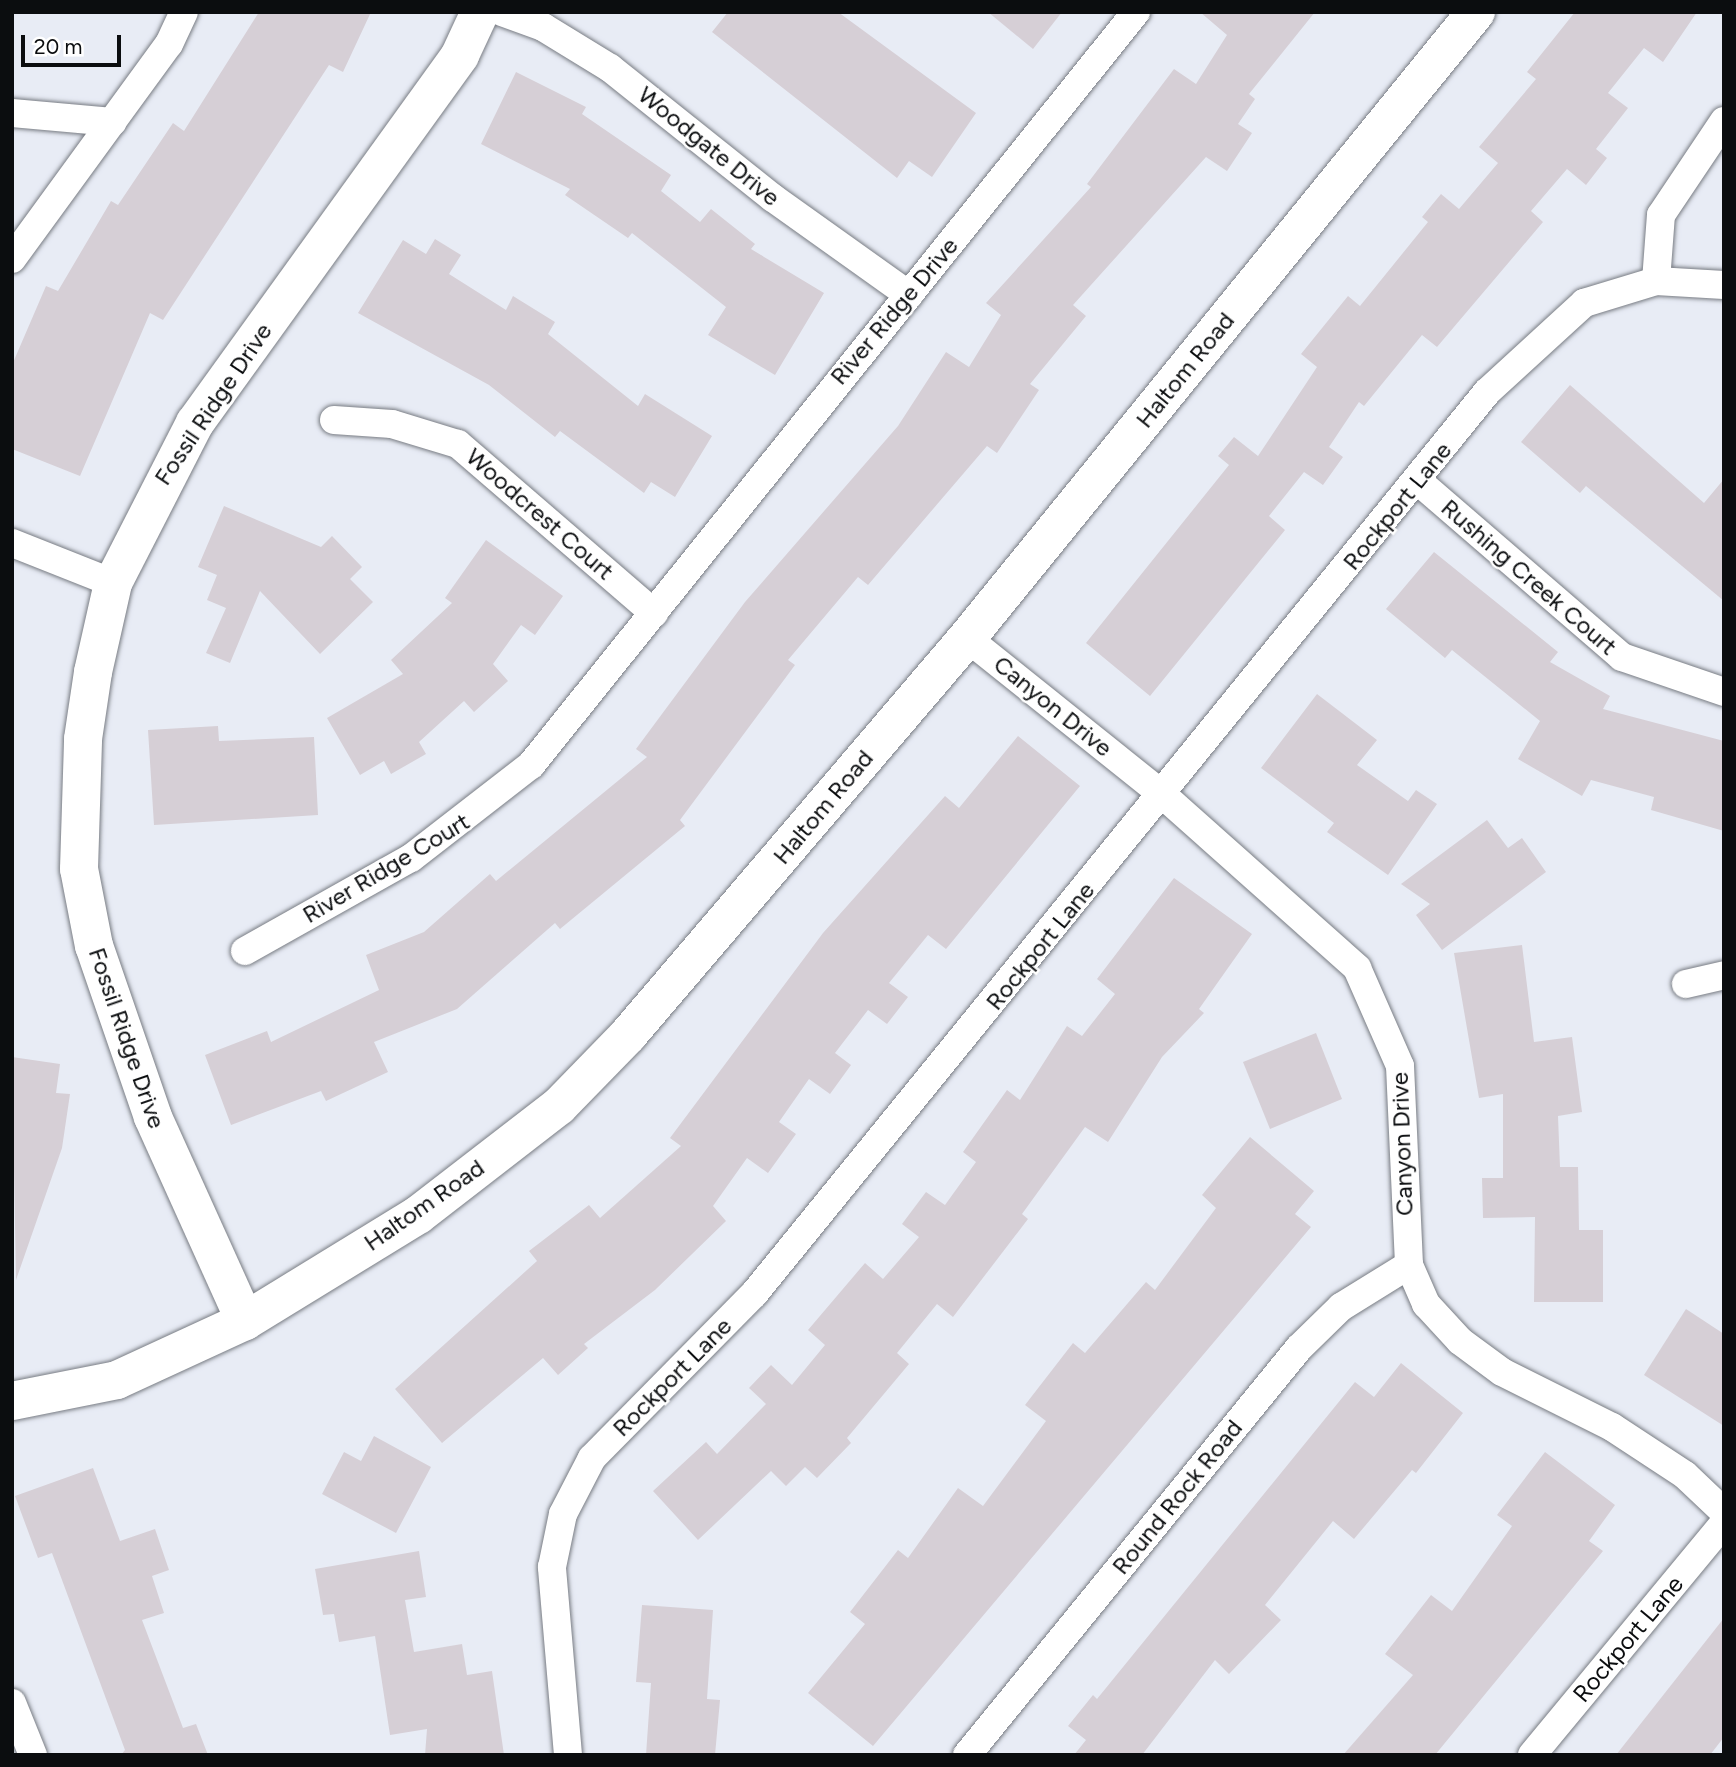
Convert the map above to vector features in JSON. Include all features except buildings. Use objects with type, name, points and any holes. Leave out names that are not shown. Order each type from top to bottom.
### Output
[{"type":"main road","name":"Fossil Ridge Drive","points":[[245,1321],[153,1117],[110,1003],[79,869],[83,739],[113,583],[195,423],[460,54],[480,12]]},
{"type":"main road","name":"Haltom Road","points":[[12,1401],[117,1380],[245,1321],[418,1215],[559,1106],[628,1035],[967,638],[1476,12]]},
{"type":"street","points":[[12,259],[113,122],[184,12]]},
{"type":"street","name":"Woodgate Drive","points":[[502,12],[543,27],[610,68],[772,198],[909,295]]},
{"type":"street","name":"River Ridge Drive","points":[[654,613],[1136,12]]},
{"type":"street","points":[[12,113],[113,122]]},
{"type":"street","points":[[1656,281],[1661,215],[1724,121]]},
{"type":"street","name":"Rockport Lane","points":[[568,1755],[552,1567],[563,1514],[592,1458],[754,1294],[1532,345],[1584,303],[1656,281],[1724,285]]},
{"type":"street","name":"Woodcrest Court","points":[[334,420],[392,424],[458,444],[654,613]]},
{"type":"street","name":"Rushing Creek Court","points":[[1418,481],[1622,657],[1724,692]]},
{"type":"street","points":[[12,543],[113,583]]},
{"type":"street","name":"River Ridge Court","points":[[245,951],[411,858],[477,812],[531,765],[654,613]]},
{"type":"street","name":"Canyon Drive","points":[[967,638],[1163,795],[1335,944],[1376,999],[1403,1086],[1409,1265],[1426,1304],[1460,1341],[1502,1372],[1612,1427],[1685,1475],[1724,1512]]},
{"type":"street","points":[[1686,984],[1724,975]]},
{"type":"street","name":"Round Rock Road","points":[[967,1755],[1299,1348],[1342,1307],[1409,1265]]},
{"type":"street","name":"Rockport Lane","points":[[1532,1755],[1724,1523]]},
{"type":"street","points":[[12,1703],[33,1755]]}]
